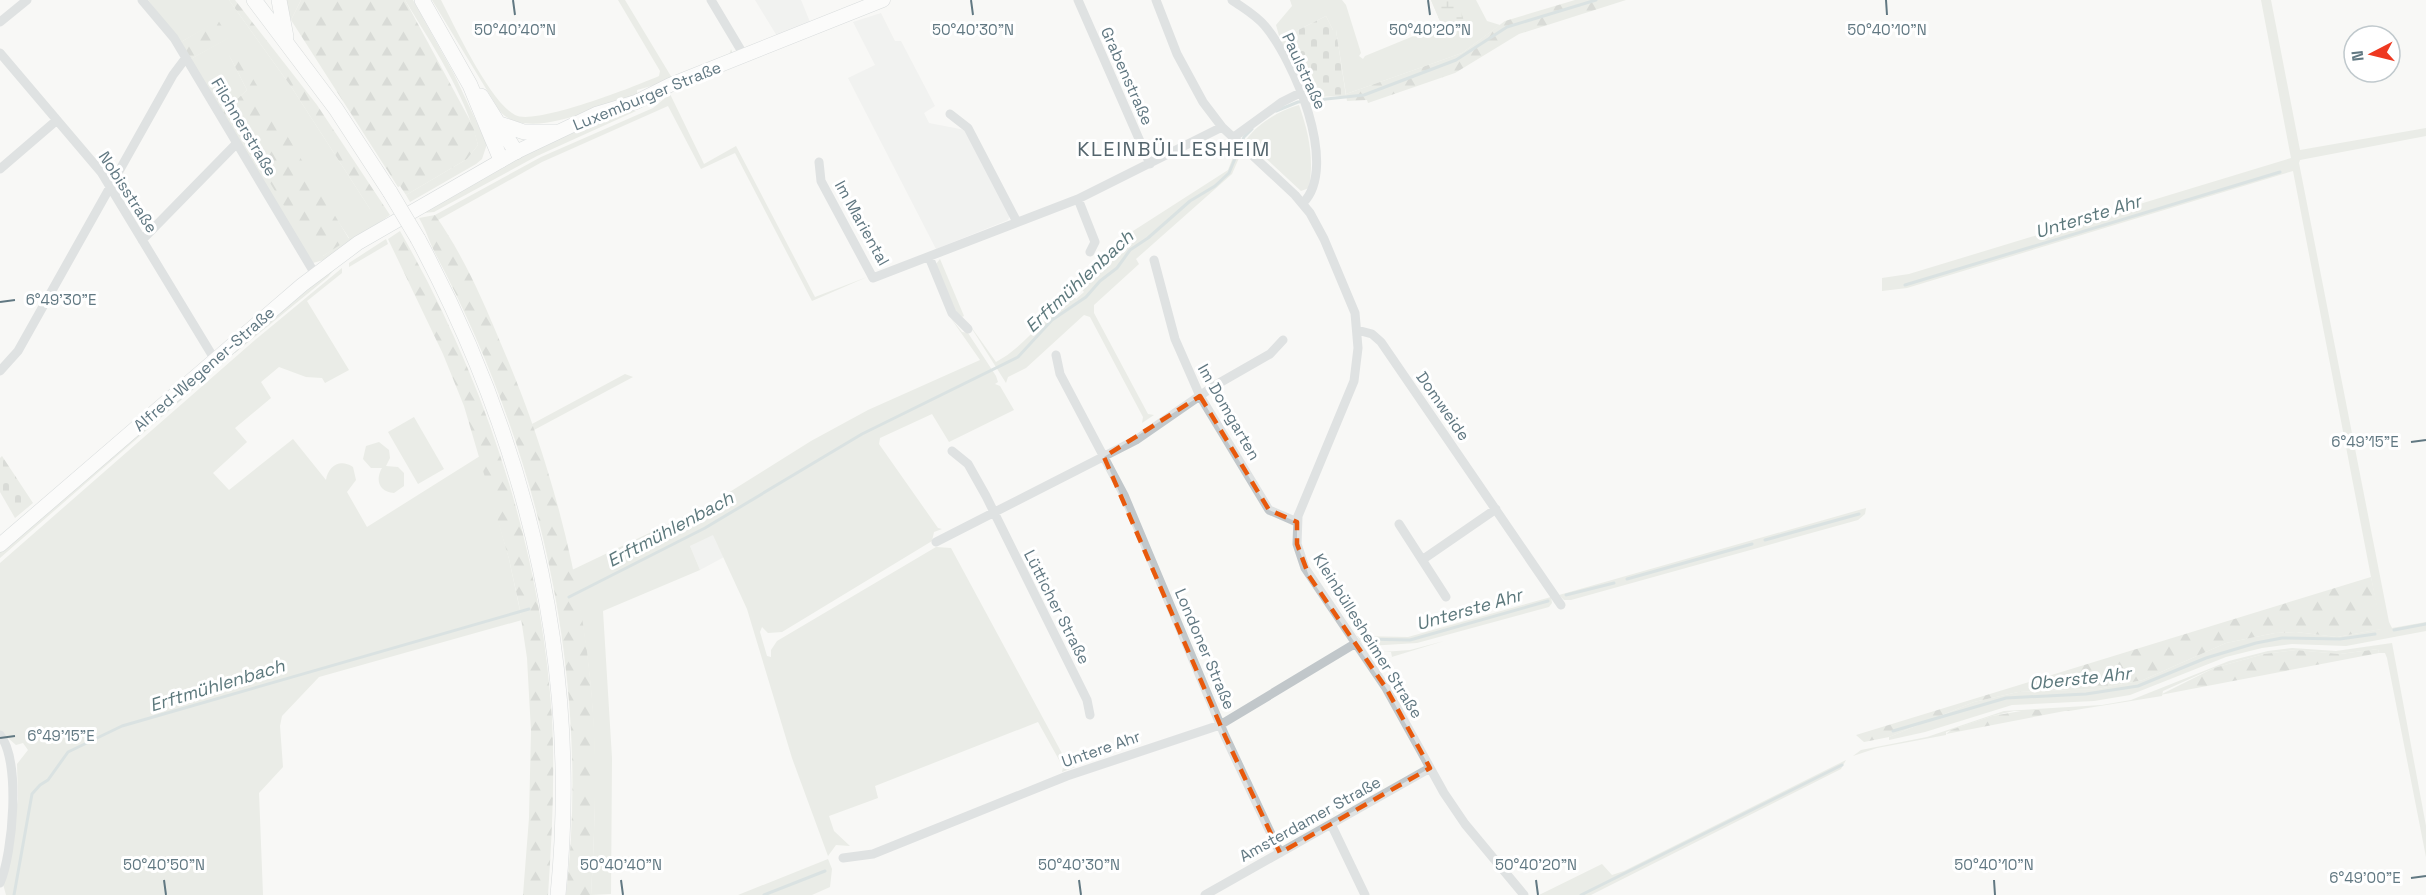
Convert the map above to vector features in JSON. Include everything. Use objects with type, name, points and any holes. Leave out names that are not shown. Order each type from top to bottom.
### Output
[{"type":"main road","points":[[255,0],[336,109],[418,240],[452,305],[489,391],[517,470],[537,546],[554,644],[561,722],[563,825],[558,895]]},
{"type":"main road","points":[[279,0],[288,43]]},
{"type":"main road","points":[[422,0],[470,86],[501,160]]},
{"type":"main road","points":[[470,86],[500,124],[516,152]]},
{"type":"main road","points":[[500,124],[524,132],[556,132]]},
{"type":"street","points":[[0,22],[27,0]]},
{"type":"street","name":"Filchnerstraße","points":[[142,0],[174,38],[315,274]]},
{"type":"street","points":[[711,0],[745,57]]},
{"type":"street","name":"Luxemburger Straße","points":[[417,206],[556,132],[609,109],[636,102],[670,85],[884,0]]},
{"type":"street","name":"Grabenstraße","points":[[1078,0],[1149,164]]},
{"type":"street","name":"Kleinbüllesheimer Straße","points":[[1156,0],[1188,79],[1222,127],[1303,202],[1324,239],[1347,291],[1358,330],[1357,359],[1351,390],[1304,499],[1297,522],[1297,544],[1305,568],[1395,703],[1430,768],[1465,825],[1524,895]]},
{"type":"street","name":"Paulstraße","points":[[1232,0],[1256,18],[1272,36],[1303,98],[1315,138],[1318,165],[1314,189],[1303,202]]},
{"type":"street","name":"Nobisstraße","points":[[0,53],[101,172],[214,360]]},
{"type":"street","points":[[0,371],[18,351],[185,59]]},
{"type":"street","points":[[1239,141],[1282,102],[1303,98]]},
{"type":"street","points":[[950,114],[968,128],[1017,222]]},
{"type":"street","points":[[0,169],[57,120]]},
{"type":"street","name":"Im Mariental","points":[[819,162],[821,181],[873,278],[1078,199],[1222,127]]},
{"type":"street","points":[[142,240],[236,144]]},
{"type":"street","points":[[1078,199],[1095,242],[1090,252]]},
{"type":"street","name":"Alfred-Wegener-Straße","points":[[0,545],[315,274],[365,238],[417,206]]},
{"type":"street","points":[[929,257],[952,313],[968,329]]},
{"type":"street","name":"Im Domgarten","points":[[1154,260],[1177,345],[1200,396],[1269,510],[1297,522]]},
{"type":"street","name":"Domweide","points":[[1358,330],[1372,334],[1381,342],[1561,605]]},
{"type":"street","points":[[936,542],[1136,440],[1200,396],[1270,354],[1283,340]]},
{"type":"street","name":"Londoner Straße","points":[[1056,355],[1060,374],[1124,495],[1220,725],[1280,853]]},
{"type":"street","name":"Lütticher Straße","points":[[952,451],[968,464],[1087,700],[1090,715]]},
{"type":"street","points":[[1422,560],[1496,509]]},
{"type":"street","points":[[1399,524],[1446,597]]},
{"type":"street","name":"Untere Ahr","points":[[843,858],[873,854],[1067,776],[1220,725],[1356,643]]},
{"type":"street","points":[[0,735],[9,750],[12,767],[11,831],[0,883]]},
{"type":"street","name":"Amsterdamer Straße","points":[[1205,895],[1430,768]]},
{"type":"street","points":[[1331,824],[1365,895]]},
{"type":"highlighted area","points":[[1200,396],[1269,510],[1297,522],[1297,544],[1309,576],[1386,688],[1430,768],[1280,853],[1225,736],[1104,457]]},
{"type":"shaded area","points":[[755,0],[801,0],[810,22],[777,36]]},
{"type":"shaded area","points":[[881,13],[895,41],[901,41],[935,106],[924,113],[929,123],[965,130],[1010,215],[1008,220],[936,249],[848,78],[875,65],[853,22]]},
{"type":"shaded area","points":[[714,534],[724,557],[700,570],[690,546]]},
{"type":"green space","points":[[148,0],[229,0],[292,88],[370,209],[388,212],[390,215],[327,259],[313,263],[223,116],[228,113],[323,256],[349,238],[229,55],[247,90],[221,114],[189,60],[228,38],[218,21],[181,42]]},
{"type":"green space","points":[[229,0],[235,0],[317,105],[388,212],[374,213],[370,209],[292,88]]},
{"type":"green space","points":[[285,0],[301,0],[291,20]]},
{"type":"green space","points":[[301,0],[405,0],[473,126],[478,145],[467,159],[406,195],[400,186],[398,187],[291,20]]},
{"type":"green space","points":[[405,0],[413,0],[454,74],[487,144],[482,159],[476,164],[410,202],[406,195],[467,159],[478,145],[456,88]]},
{"type":"green space","points":[[432,0],[441,0],[484,80],[505,107],[515,115],[526,117],[563,110],[609,96],[659,76],[660,71],[618,0],[625,0],[672,78],[713,62],[662,83],[637,90],[637,94],[565,119],[545,123],[511,120],[499,110]]},
{"type":"green space","points":[[1290,0],[1342,0],[1346,5],[1361,53],[1359,56],[1363,59],[1365,56],[1438,26],[1442,28],[1444,23],[1440,21],[1431,0],[1476,0],[1487,21],[1500,25],[1462,53],[1346,94],[1336,30],[1333,30],[1326,16],[1280,39],[1276,25],[1292,6]]},
{"type":"green space","points":[[1431,0],[1457,0],[1464,21],[1458,24],[1440,21]]},
{"type":"green space","points":[[1575,0],[1626,0],[1519,34],[1455,73],[1368,103],[1367,100],[1347,101],[1346,94],[1462,53],[1505,21]]},
{"type":"green space","points":[[2261,0],[2271,0],[2300,150],[2426,128],[2426,136],[2300,160],[2299,163],[2389,622],[2392,628],[2426,622],[2426,631],[2346,646],[2292,644],[2262,648],[2226,657],[2130,695],[2094,701],[2012,705],[1925,732],[1889,740],[1889,737],[1974,702],[2018,692],[2098,689],[2143,680],[2226,643],[2275,633],[2296,632],[2337,637],[2381,629],[2293,171],[1907,288],[1882,291],[1882,278],[1909,274],[2291,158]]},
{"type":"green space","points":[[1326,16],[1333,30],[1336,30],[1346,96],[1309,97],[1280,39]]},
{"type":"green space","points":[[218,20],[229,38],[189,60],[181,42]]},
{"type":"green space","points":[[234,47],[349,239],[323,256],[313,254],[228,113],[223,116],[221,114],[247,90],[229,55]]},
{"type":"green space","points":[[670,94],[704,164],[736,146],[815,297],[867,277],[812,301],[735,153],[701,169],[668,106],[542,162],[438,220],[435,215],[541,157],[653,108]]},
{"type":"green space","points":[[1299,105],[1311,156],[1309,188],[1301,191],[1246,140],[1270,118]]},
{"type":"green space","points":[[624,111],[636,111],[537,156],[434,212],[423,213],[454,192],[517,159]]},
{"type":"green space","points":[[1237,147],[1242,151],[1232,174],[1136,259],[1139,264],[1094,305],[1094,313],[1148,414],[1154,415],[1142,423],[1143,417],[1090,317],[1084,315],[1026,368],[1008,377],[1006,383],[967,321],[996,362],[1007,355],[1072,294],[1076,299],[1084,292],[1080,287],[1133,231],[1228,170]]},
{"type":"green space","points":[[435,215],[471,277],[520,390],[551,483],[564,531],[584,629],[594,727],[595,790],[591,895],[566,895],[572,812],[571,729],[563,646],[549,564],[529,483],[503,404],[471,327],[419,218]]},
{"type":"green space","points":[[400,231],[457,343],[503,463],[521,525],[546,653],[552,718],[553,807],[548,895],[523,895],[529,818],[531,731],[527,658],[509,559],[464,406],[443,354],[388,239]]},
{"type":"green space","points":[[386,239],[388,244],[349,267],[349,263]]},
{"type":"green space","points":[[940,259],[964,316],[962,317],[955,310],[936,264]]},
{"type":"green space","points":[[337,266],[328,277],[235,353],[233,351]]},
{"type":"green space","points":[[342,268],[342,273],[307,301],[349,370],[325,383],[322,378],[306,377],[279,367],[261,382],[271,398],[235,428],[247,442],[213,473],[229,490],[293,439],[326,480],[332,467],[339,463],[353,467],[356,480],[347,492],[367,527],[480,456],[509,559],[522,620],[319,677],[282,716],[280,726],[283,767],[259,793],[263,895],[6,895],[3,884],[18,799],[17,764],[28,750],[23,743],[16,745],[0,731],[0,563],[255,340]]},
{"type":"green space","points":[[950,317],[962,332],[968,333],[996,376],[998,382],[995,384],[1000,386],[1014,410],[949,442],[932,414],[880,438],[879,444],[938,528],[942,529],[934,532],[932,541],[782,632],[768,633],[762,627],[760,632],[767,656],[771,657],[771,650],[777,641],[936,547],[951,548],[1068,765],[1075,767],[1062,772],[1063,767],[1038,722],[875,786],[878,798],[829,816],[834,831],[850,846],[836,845],[828,856],[792,758],[747,609],[713,535],[690,546],[700,570],[603,611],[612,758],[611,894],[591,895],[595,802],[593,709],[585,637],[572,570],[712,503],[811,441],[868,410],[980,360]]},
{"type":"green space","points":[[208,373],[210,375],[0,558],[0,552]]},
{"type":"green space","points":[[625,374],[633,377],[534,430],[532,424]]},
{"type":"green space","points":[[414,417],[444,469],[418,484],[388,432]]},
{"type":"green space","points":[[379,442],[389,450],[390,458],[386,466],[398,467],[404,473],[404,486],[394,493],[385,490],[380,485],[379,477],[382,468],[371,468],[363,459],[366,446]]},
{"type":"green space","points":[[2,456],[33,503],[15,518],[0,492],[0,458]]},
{"type":"green space","points":[[1866,508],[1865,514],[1858,520],[1571,600],[1564,600],[1559,595]]},
{"type":"green space","points":[[2371,577],[2382,629],[2337,637],[2296,632],[2275,633],[2226,643],[2143,680],[2098,689],[2018,692],[1974,702],[1889,737],[1864,742],[1856,735]]},
{"type":"green space","points":[[1551,597],[1552,603],[1549,607],[1417,643],[1368,646],[1361,643],[1357,636],[1408,637]]},
{"type":"green space","points":[[1444,641],[1392,657],[1391,652],[1383,652],[1410,650]]},
{"type":"green space","points":[[2392,643],[2426,826],[2426,857],[2387,658],[2385,653],[2379,653],[2378,649],[2340,654],[2296,650],[2264,654],[2214,668],[2163,691],[2162,696],[2069,711],[2014,711],[1946,732],[1946,735],[1877,748],[1853,756],[1861,750],[1927,737],[2004,711],[2102,705],[2131,700],[2229,661],[2268,651],[2292,648],[2336,651]]},
{"type":"green space","points":[[2378,649],[2379,653],[2160,695],[2214,668],[2264,654],[2296,650],[2340,654]]},
{"type":"green space","points":[[2027,710],[2070,710],[1946,734],[1951,730],[1992,716]]},
{"type":"green space","points":[[1846,760],[1841,769],[1591,895],[1539,895],[1602,864],[1612,875],[1624,871]]},
{"type":"green space","points":[[828,859],[832,869],[830,887],[812,895],[738,895]]},
{"type":"waterway","name":"Erftmühlenbach","points":[[1276,111],[1298,102],[1364,95],[1456,60],[1507,27],[1596,0]]},
{"type":"waterway","name":"Erftmühlenbach","points":[[569,597],[705,528],[862,434],[1018,357],[1052,320],[1086,297],[1100,281],[1117,268],[1130,250],[1148,238],[1190,201],[1215,186],[1229,173],[1244,137],[1252,129]]},
{"type":"waterway","name":"Unterste Ahr","points":[[1905,285],[2280,172]]},
{"type":"waterway","name":"Unterste Ahr","points":[[1765,540],[1859,514]]},
{"type":"waterway","name":"Unterste Ahr","points":[[1627,579],[1752,544]]},
{"type":"waterway","name":"Unterste Ahr","points":[[1566,595],[1614,583]]},
{"type":"waterway","name":"Unterste Ahr","points":[[1362,639],[1410,640],[1548,601]]},
{"type":"waterway","name":"Erftmühlenbach","points":[[14,895],[32,794],[48,780],[68,752],[122,726],[529,609]]},
{"type":"waterway","name":"Oberste Ahr","points":[[2394,630],[2426,624]]},
{"type":"waterway","name":"Oberste Ahr","points":[[1893,731],[2006,698],[2086,694],[2138,686],[2206,658],[2256,643],[2282,638],[2340,639],[2375,634]]},
{"type":"waterway","name":"Oberste Ahr","points":[[1581,895],[1842,765]]},
{"type":"waterway","name":"Unterste Ahr","points":[[764,895],[825,871]]},
{"type":"district","name":"KLEINBÜLLESHEIM","points":[[1174,149]]}]
